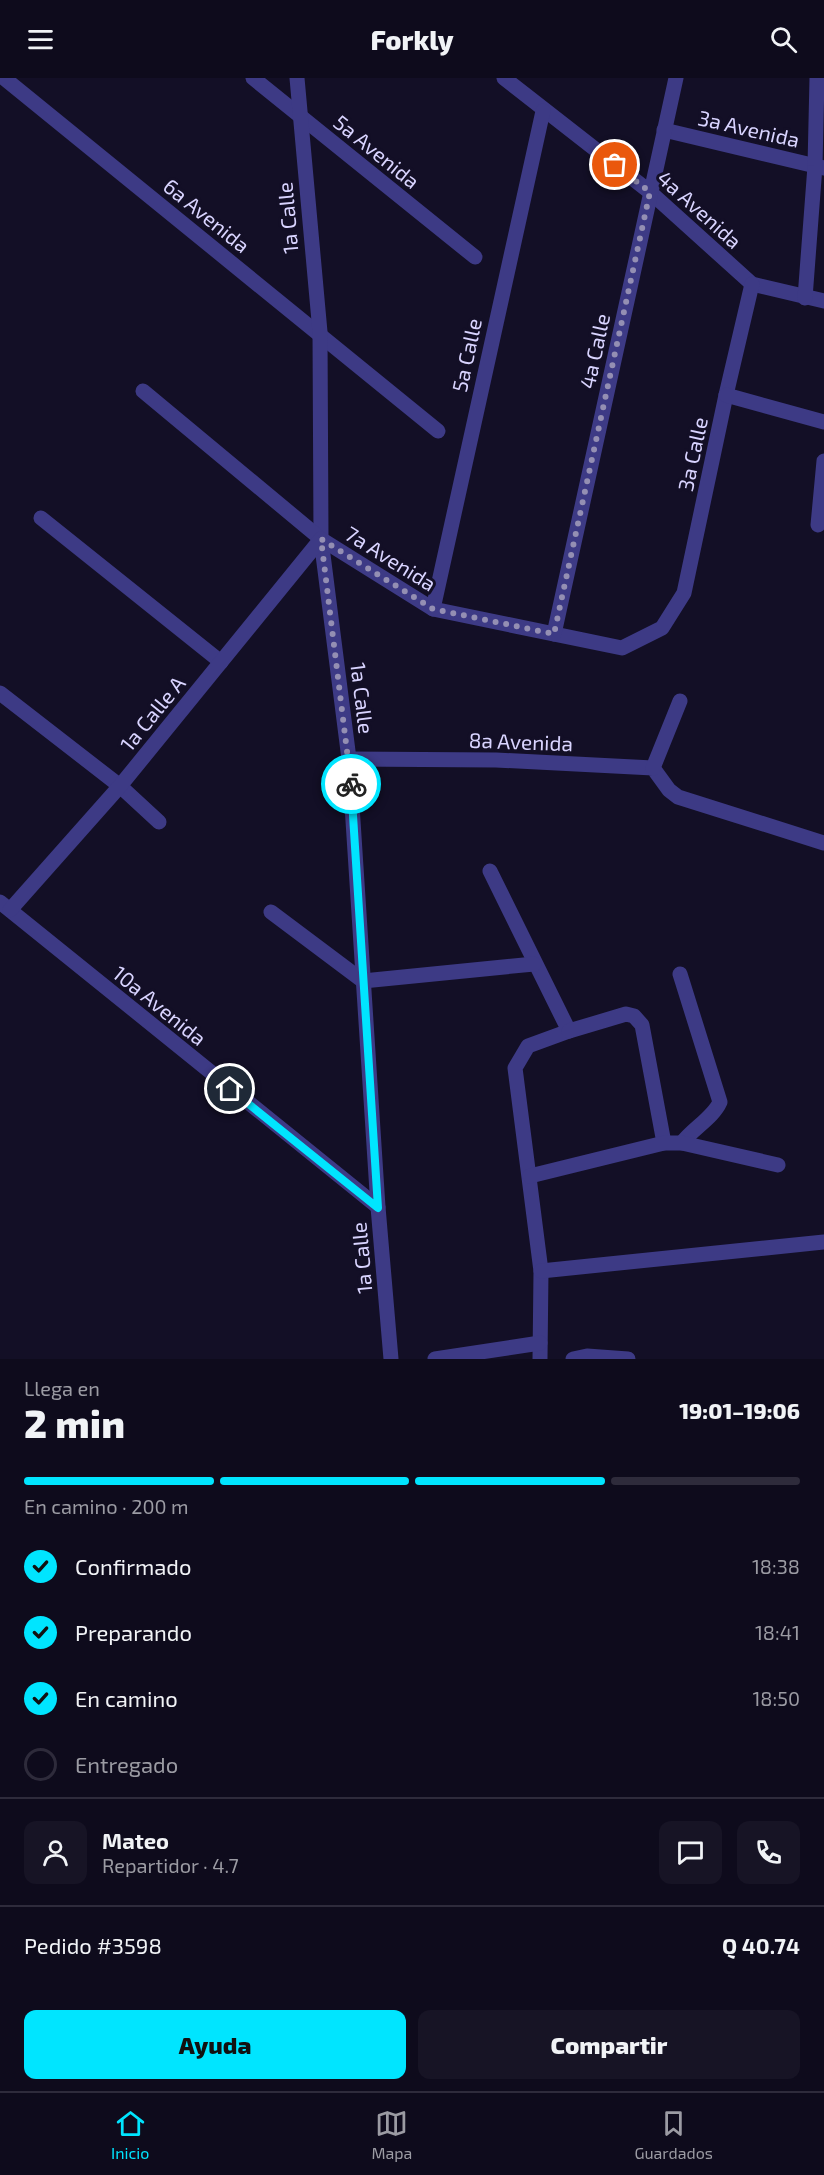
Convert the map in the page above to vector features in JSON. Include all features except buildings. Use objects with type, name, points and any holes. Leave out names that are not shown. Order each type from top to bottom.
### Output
[{"type":"street","name":"6a Avenida","points":[[4,78],[320,332],[438,431]]},
{"type":"street","name":"5a Avenida","points":[[253,78],[475,257]]},
{"type":"street","name":"1a Calle","points":[[297,78],[320,332],[321,539],[349,759],[378,1208],[391,1359]]},
{"type":"street","name":"4a Calle","points":[[554,634],[676,78]]},
{"type":"street","points":[[806,298],[819,167],[817,78]]},
{"type":"street","name":"4a Avenida","points":[[512,80],[543,111],[650,192],[752,284],[824,301]]},
{"type":"street","name":"5a Calle","points":[[433,609],[543,111]]},
{"type":"street","name":"3a Avenida","points":[[664,130],[819,167]]},
{"type":"street","name":"3a Calle","points":[[662,628],[684,594],[752,284]]},
{"type":"street","name":"7a Avenida","points":[[143,391],[321,539],[433,609],[622,648],[662,628]]},
{"type":"street","points":[[726,395],[824,422]]},
{"type":"street","points":[[818,525],[824,461]]},
{"type":"street","points":[[41,518],[220,662]]},
{"type":"street","name":"1a Calle A","points":[[5,906],[120,786],[321,539]]},
{"type":"street","points":[[0,693],[120,786],[159,822]]},
{"type":"street","points":[[680,701],[653,768],[669,790],[678,797],[824,843]]},
{"type":"street","name":"8a Avenida","points":[[349,759],[496,760],[653,768]]},
{"type":"street","points":[[490,871],[569,1031]]},
{"type":"street","name":"10a Avenida","points":[[5,906],[378,1208]]},
{"type":"street","points":[[271,912],[363,981],[534,964]]},
{"type":"street","points":[[680,974],[720,1102],[714,1111],[691,1130],[682,1143]]},
{"type":"street","points":[[540,1359],[541,1270],[515,1068],[528,1046],[626,1014],[634,1016],[642,1025],[664,1143]]},
{"type":"street","points":[[530,1176],[664,1143],[682,1143],[778,1165]]},
{"type":"street","points":[[541,1270],[824,1242]]},
{"type":"street","points":[[439,1358],[540,1343]]},
{"type":"street","points":[[573,1359],[587,1356],[628,1359]]},
{"type":"way so far","points":[[351,784],[321,539],[433,609],[554,634],[650,192],[615,165]]},
{"type":"route","points":[[230,1089],[378,1208],[351,784]]}]
